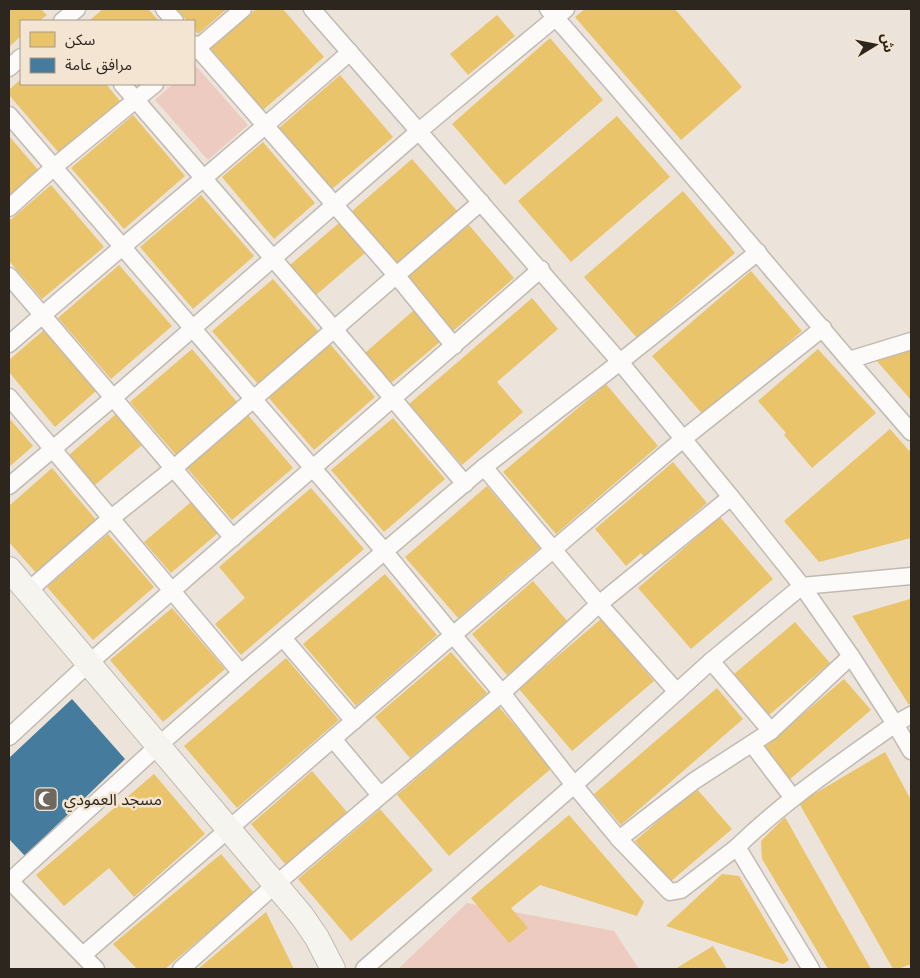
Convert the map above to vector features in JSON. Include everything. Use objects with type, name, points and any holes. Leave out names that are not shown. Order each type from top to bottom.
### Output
[{"type":"main road","points":[[9,569],[302,916],[317,938],[333,969]]},
{"type":"street","points":[[164,9],[174,20]]},
{"type":"street","points":[[243,9],[195,48],[396,275],[454,346]]},
{"type":"street","points":[[312,9],[620,362],[731,497],[802,586],[852,656],[911,751]]},
{"type":"street","points":[[9,486],[557,12],[911,432]]},
{"type":"street","points":[[9,344],[121,246],[265,127],[350,52]]},
{"type":"street","points":[[9,68],[20,58]]},
{"type":"street","points":[[123,85],[465,484]]},
{"type":"street","points":[[9,208],[54,167],[154,85]]},
{"type":"street","points":[[9,115],[314,467],[502,693],[619,839],[670,892],[681,890],[737,847],[793,798],[895,724],[911,715]]},
{"type":"street","points":[[28,591],[110,519],[174,468],[481,202]]},
{"type":"street","points":[[96,969],[9,881],[159,745],[484,467],[758,252]]},
{"type":"street","points":[[12,727],[88,664],[541,270]]},
{"type":"street","points":[[9,276],[233,538]]},
{"type":"street","points":[[83,955],[452,635],[683,439],[822,328]]},
{"type":"street","points":[[849,360],[911,341]]},
{"type":"street","points":[[9,396],[52,450],[241,674]]},
{"type":"street","points":[[484,467],[599,604],[677,692]]},
{"type":"street","points":[[182,969],[276,884],[502,693],[599,604],[731,497]]},
{"type":"street","points":[[364,969],[574,785],[711,661],[802,586],[911,577]]},
{"type":"street","points":[[284,638],[354,721]]},
{"type":"street","points":[[619,839],[694,781],[771,731],[852,656]]},
{"type":"street","points":[[711,661],[771,731]]},
{"type":"street","points":[[333,739],[380,795]]},
{"type":"street","points":[[752,744],[793,798]]},
{"type":"street","points":[[737,847],[811,969]]},
{"type":"shaded area","points":[[195,65],[248,125],[208,160],[155,100],[172,85],[195,85]]},
{"type":"shaded area","points":[[467,903],[614,931],[639,969],[398,969]]},
{"type":"building: سكن","points":[[9,9],[41,9],[47,15],[40,20],[20,20],[20,37],[9,47]]},
{"type":"building: سكن","points":[[103,9],[148,9],[158,20],[90,20]]},
{"type":"building: سكن","points":[[177,9],[227,9],[198,34],[195,30],[195,20],[186,20]]},
{"type":"building: سكن","points":[[256,9],[283,9],[324,57],[263,110],[210,48]]},
{"type":"building: سكن","points":[[585,9],[675,9],[742,87],[681,140],[575,17]]},
{"type":"building: سكن","points":[[497,15],[515,36],[468,75],[450,54]]},
{"type":"building: سكن","points":[[550,38],[603,100],[505,185],[452,124]]},
{"type":"building: سكن","points":[[340,75],[393,137],[332,189],[279,128]]},
{"type":"building: سكن","points":[[20,80],[20,85],[107,85],[120,101],[59,153],[9,95],[9,90]]},
{"type":"building: سكن","points":[[133,115],[185,176],[124,229],[71,168]]},
{"type":"building: سكن","points":[[617,116],[670,177],[571,262],[518,201]]},
{"type":"building: سكن","points":[[9,136],[39,171],[9,196]]},
{"type":"building: سكن","points":[[263,142],[315,203],[274,239],[222,177]]},
{"type":"building: سكن","points":[[412,159],[458,212],[397,265],[351,212]]},
{"type":"building: سكن","points":[[51,185],[104,247],[42,299],[9,261],[9,221]]},
{"type":"building: سكن","points":[[683,191],[735,253],[637,338],[584,277]]},
{"type":"building: سكن","points":[[201,195],[254,256],[193,309],[140,247]]},
{"type":"building: سكن","points":[[339,223],[365,253],[316,295],[290,265]]},
{"type":"building: سكن","points":[[469,225],[514,278],[453,331],[407,277]]},
{"type":"building: سكن","points":[[119,265],[172,326],[111,379],[58,318]]},
{"type":"building: سكن","points":[[751,271],[802,331],[704,416],[652,356]]},
{"type":"building: سكن","points":[[273,279],[319,332],[258,384],[212,331]]},
{"type":"building: سكن","points":[[532,298],[558,329],[497,382],[523,412],[462,465],[409,404]]},
{"type":"building: سكن","points":[[414,310],[441,341],[391,383],[365,353]]},
{"type":"building: سكن","points":[[44,330],[96,391],[55,427],[9,372],[9,360]]},
{"type":"building: سكن","points":[[330,344],[375,397],[314,450],[268,397]]},
{"type":"building: سكن","points":[[192,349],[237,402],[176,455],[130,402]]},
{"type":"building: سكن","points":[[818,349],[876,413],[812,468],[784,435],[786,433],[758,401]]},
{"type":"building: سكن","points":[[911,349],[911,400],[876,360]]},
{"type":"building: سكن","points":[[606,384],[658,446],[556,534],[503,472]]},
{"type":"building: سكن","points":[[116,414],[142,445],[95,485],[69,455]]},
{"type":"building: سكن","points":[[248,415],[293,468],[232,520],[186,467]]},
{"type":"building: سكن","points":[[9,418],[33,446],[9,467]]},
{"type":"building: سكن","points":[[393,418],[445,479],[384,532],[331,470]]},
{"type":"building: سكن","points":[[890,429],[911,453],[911,538],[819,562],[784,521]]},
{"type":"building: سكن","points":[[673,462],[707,503],[644,557],[641,553],[626,566],[595,529]]},
{"type":"building: سكن","points":[[52,468],[98,522],[37,574],[9,542],[9,506]]},
{"type":"building: سكن","points":[[487,486],[540,548],[458,618],[405,557]]},
{"type":"building: سكن","points":[[311,488],[364,549],[241,655],[215,624],[245,598],[219,567]]},
{"type":"building: سكن","points":[[191,502],[218,533],[171,573],[144,542]]},
{"type":"building: سكن","points":[[720,517],[773,579],[691,649],[638,588]]},
{"type":"building: سكن","points":[[108,534],[154,587],[93,640],[47,587]]},
{"type":"building: سكن","points":[[385,574],[437,635],[356,706],[303,644]]},
{"type":"building: سكن","points":[[533,581],[568,622],[507,675],[472,634]]},
{"type":"building: سكن","points":[[910,599],[911,703],[909,705],[852,616]]},
{"type":"building: سكن","points":[[172,608],[225,669],[163,722],[110,660]]},
{"type":"building: سكن","points":[[601,619],[654,681],[572,751],[519,689]]},
{"type":"building: سكن","points":[[795,622],[830,663],[769,715],[734,674]]},
{"type":"building: سكن","points":[[451,652],[487,693],[410,758],[375,717]]},
{"type":"building: سكن","points":[[286,658],[339,720],[237,808],[184,746]]},
{"type":"building: سكن","points":[[844,679],[871,710],[789,780],[762,749]]},
{"type":"building: سكن","points":[[717,688],[743,719],[621,825],[594,794]]},
{"type":"building: سكن","points":[[499,707],[552,768],[449,856],[397,795]]},
{"type":"building: سكن","points":[[885,752],[911,800],[911,964],[898,969],[893,969],[799,803]]},
{"type":"building: سكن","points":[[312,771],[347,812],[286,865],[251,824]]},
{"type":"building: سكن","points":[[154,774],[205,834],[134,897],[109,868],[64,906],[36,875]]},
{"type":"building: سكن","points":[[696,788],[732,829],[670,882],[635,841]]},
{"type":"building: سكن","points":[[380,809],[433,870],[351,941],[298,879]]},
{"type":"building: سكن","points":[[569,815],[644,902],[637,916],[540,885],[511,908],[528,928],[509,943],[471,898]]},
{"type":"building: سكن","points":[[785,817],[871,969],[828,969],[762,859],[761,841]]},
{"type":"building: سكن","points":[[221,854],[254,893],[165,969],[137,969],[113,944]]},
{"type":"building: سكن","points":[[722,874],[739,876],[789,960],[783,964],[666,926]]},
{"type":"building: سكن","points":[[266,912],[294,969],[198,969],[224,947]]},
{"type":"building: سكن","points":[[713,946],[727,969],[675,969]]},
{"type":"building: مرافق عامة","name":"مسجد العمودي","points":[[72,699],[125,759],[25,856],[9,839],[9,758]]},
{"type":"place","name":"مسجد العمودي","points":[[46,799]]}]
